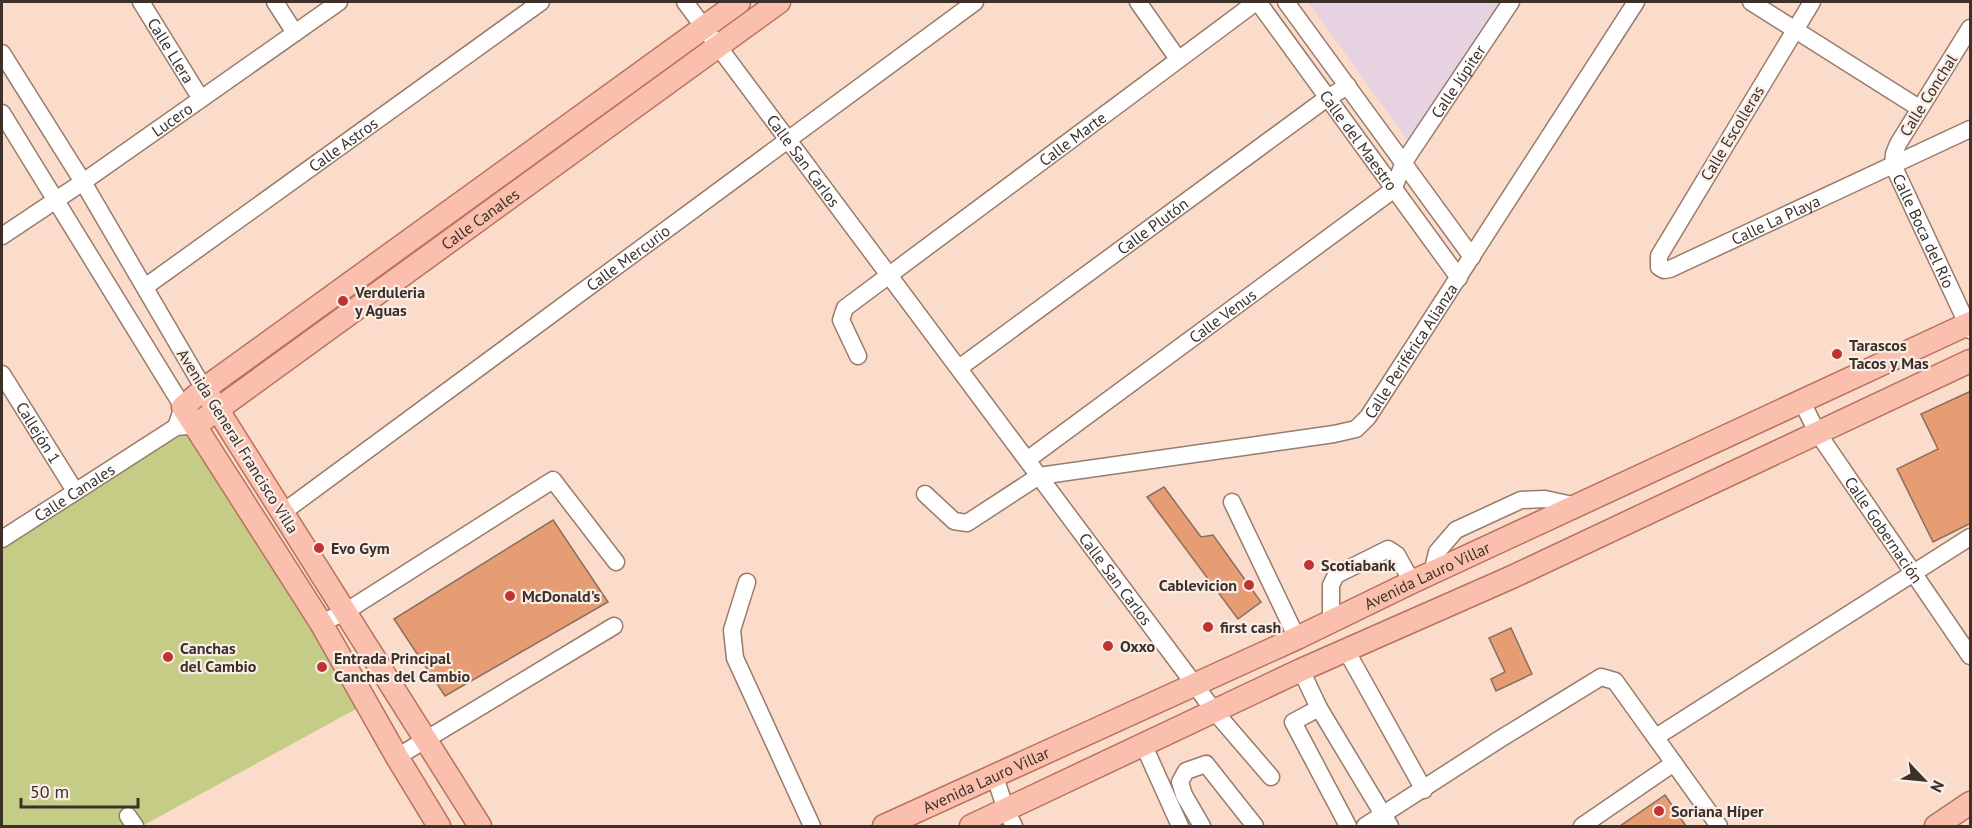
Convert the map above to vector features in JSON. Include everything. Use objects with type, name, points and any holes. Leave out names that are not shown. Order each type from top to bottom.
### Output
[{"type":"main road","name":"Calle Canales","points":[[185,420],[204,389],[739,2]]},
{"type":"main road","name":"Calle Canales","points":[[185,420],[217,409],[779,2]]},
{"type":"main road","name":"Avenida Lauro Villar","points":[[884,826],[1297,638],[1422,577],[1970,326]]},
{"type":"main road","name":"Avenida Lauro Villar","points":[[971,826],[1010,818],[1144,746],[1301,670],[1512,577],[1971,361]]},
{"type":"main road","name":"Avenida General Francisco Villa","points":[[204,389],[480,826]]},
{"type":"main road","name":"Avenida General Francisco Villa","points":[[185,420],[321,623],[439,826]]},
{"type":"main road","points":[[1498,542],[1512,577]]},
{"type":"main road","points":[[1936,826],[1971,802]]},
{"type":"street","name":"Calle Llera","points":[[141,2],[201,99]]},
{"type":"street","points":[[275,2],[295,33]]},
{"type":"street","name":"Lucero","points":[[2,236],[56,201],[339,2]]},
{"type":"street","name":"Calle Astros","points":[[145,287],[541,2]]},
{"type":"street","name":"Calle San Carlos","points":[[685,2],[1215,712],[1271,777]]},
{"type":"street","name":"Calle Mercurio","points":[[282,513],[975,2]]},
{"type":"street","points":[[1138,2],[1178,59]]},
{"type":"street","name":"Calle Marte","points":[[890,275],[1257,2]]},
{"type":"street","name":"Calle del Maestro","points":[[1257,2],[1459,278]]},
{"type":"street","name":"Calle del Maestro","points":[[1286,2],[1472,257]]},
{"type":"street","name":"Calle Júpiter","points":[[1404,162],[1511,2]]},
{"type":"street","name":"Calle Periférica Alianza","points":[[1039,476],[1356,429],[1368,417],[1636,2]]},
{"type":"street","points":[[1751,2],[1919,108]]},
{"type":"street","name":"Calle Escolleras","points":[[1659,267],[1659,256],[1812,2]]},
{"type":"street","name":"Calle Conchal","points":[[1893,165],[1898,144],[1971,28]]},
{"type":"street","name":"Avenida General Francisco Villa","points":[[2,53],[83,182],[204,389]]},
{"type":"street","name":"Calle Plutón","points":[[958,368],[1327,98],[1348,86]]},
{"type":"street","name":"Avenida General Francisco Villa","points":[[2,113],[185,420]]},
{"type":"street","name":"Calle La Playa","points":[[1659,267],[1670,269],[1971,129]]},
{"type":"street","points":[[1393,190],[1404,162]]},
{"type":"street","name":"Calle Boca del Río","points":[[1893,165],[1970,326]]},
{"type":"street","name":"Calle Venus","points":[[1027,460],[1393,190]]},
{"type":"street","points":[[858,356],[841,320],[845,308],[890,275]]},
{"type":"street","name":"Callejón 1","points":[[2,374],[75,491]]},
{"type":"street","name":"Calle Gobernación","points":[[1802,402],[1817,432],[1971,656]]},
{"type":"street","name":"Calle Canales","points":[[2,539],[185,420]]},
{"type":"street","points":[[925,494],[954,521],[967,523],[1039,476]]},
{"type":"street","points":[[321,623],[345,612],[553,480],[616,562]]},
{"type":"street","points":[[1331,621],[1331,585],[1336,575],[1388,549],[1422,577],[1437,552],[1456,530],[1521,500],[1545,499],[1577,506]]},
{"type":"street","points":[[1232,502],[1297,638]]},
{"type":"street","points":[[1656,737],[1971,537]]},
{"type":"street","points":[[747,582],[732,630],[735,657],[812,826]]},
{"type":"street","points":[[397,757],[614,626]]},
{"type":"street","points":[[1346,650],[1424,790]]},
{"type":"street","points":[[1301,670],[1319,708],[1387,821]]},
{"type":"street","points":[[1365,826],[1387,821],[1424,790],[1500,739],[1601,677],[1615,681],[1719,826]]},
{"type":"street","points":[[1319,708],[1293,722],[1348,826]]},
{"type":"street","points":[[1144,746],[1180,826]]},
{"type":"street","points":[[1582,826],[1674,763]]},
{"type":"street","points":[[1202,826],[1184,795],[1180,782],[1186,771],[1206,765],[1255,826]]},
{"type":"street","points":[[995,777],[1010,818]]},
{"type":"shaded area","points":[[1308,2],[1501,2],[1503,4],[1409,142]]},
{"type":"green space","name":"Canchas del Cambio","points":[[190,429],[367,703],[142,826],[2,826],[2,549]]},
{"type":"building","points":[[1971,391],[1971,523],[1933,542],[1897,469],[1938,449],[1921,414]]},
{"type":"building","points":[[1164,487],[1201,537],[1213,535],[1261,602],[1238,619],[1147,497]]},
{"type":"building","points":[[553,520],[608,602],[445,696],[394,619]]},
{"type":"building","points":[[1511,628],[1532,674],[1496,691],[1491,679],[1505,672],[1489,638]]},
{"type":"building","name":"Soriana Híper","points":[[1665,795],[1686,826],[1620,826]]},
{"type":"place","name":"Verduleria y Aguas","points":[[343,301]]},
{"type":"place","name":"Tarascos Tacos y Mas","points":[[1837,354]]},
{"type":"place","name":"Evo Gym","points":[[319,548]]},
{"type":"place","name":"Scotiabank","points":[[1309,565]]},
{"type":"place","name":"Cablevicion","points":[[1249,585]]},
{"type":"place","name":"McDonald's","points":[[510,596]]},
{"type":"place","name":"first cash","points":[[1208,627]]},
{"type":"place","name":"Oxxo","points":[[1108,646]]},
{"type":"place","name":"Canchas del Cambio","points":[[168,657]]},
{"type":"place","name":"Entrada Principal Canchas del Cambio","points":[[322,667]]},
{"type":"place","name":"Soriana Híper","points":[[1659,811]]}]
